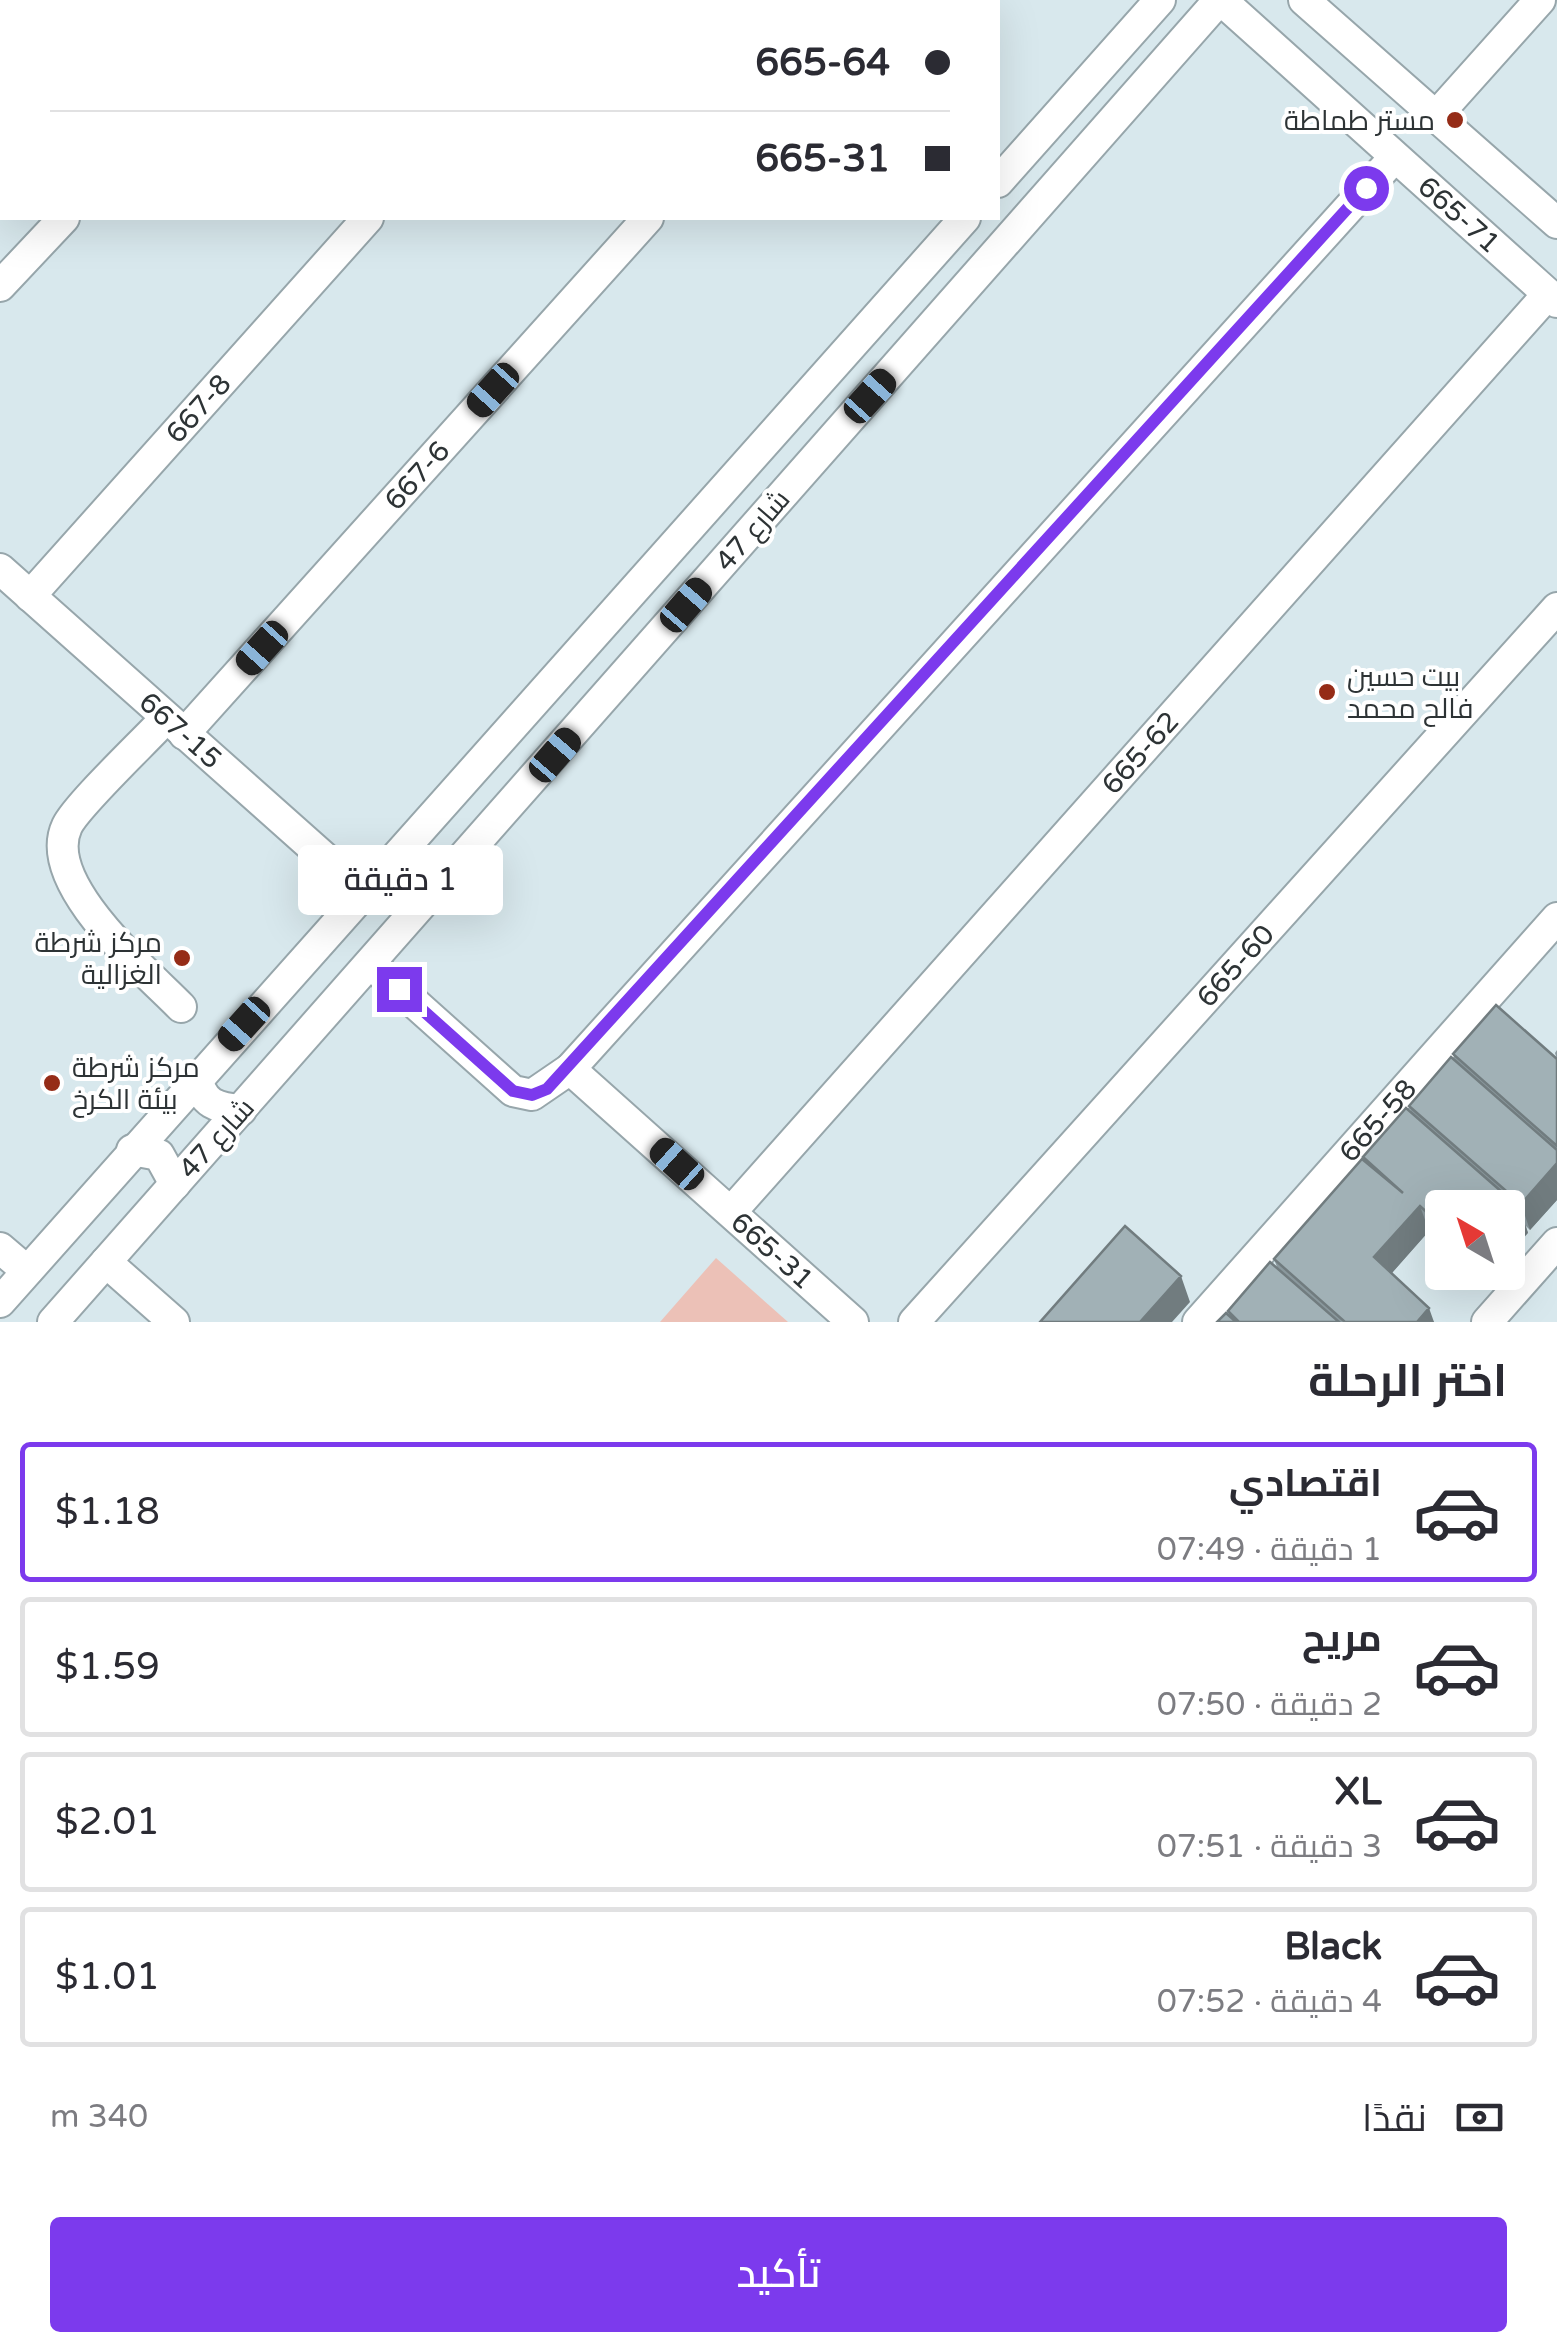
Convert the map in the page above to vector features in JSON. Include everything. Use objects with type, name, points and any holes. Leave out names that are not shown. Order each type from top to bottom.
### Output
[{"type":"street","points":[[1000,180],[1160,0]]},
{"type":"street","points":[[1304,0],[1557,223]]},
{"type":"street","points":[[1436,115],[1540,0]]},
{"type":"street","name":"665-71","points":[[1220,4],[1552,298]]},
{"type":"street","name":"شارع 47","points":[[52,1322],[1220,4]]},
{"type":"street","points":[[371,964],[513,1091],[532,1095],[570,1069],[1393,158]]},
{"type":"street","points":[[0,286],[62,220]]},
{"type":"street","name":"667-8","points":[[30,596],[366,220]]},
{"type":"street","name":"667-6","points":[[182,1007],[86,908],[63,860],[66,827],[175,726],[646,220]]},
{"type":"street","name":"شارع 47","points":[[0,1302],[964,220]]},
{"type":"street","name":"665-62","points":[[731,1212],[1552,298]]},
{"type":"street","name":"667-15","points":[[0,570],[363,892]]},
{"type":"street","name":"665-60","points":[[914,1322],[1557,608]]},
{"type":"street","name":"665-58","points":[[1198,1322],[1557,918]]},
{"type":"street","name":"665-31","points":[[570,1069],[853,1322]]},
{"type":"street","points":[[197,1078],[200,1092],[209,1103],[241,1110]]},
{"type":"street","points":[[132,1150],[159,1155],[175,1184]]},
{"type":"street","points":[[1488,1322],[1557,1242]]},
{"type":"street","points":[[0,1248],[27,1272]]},
{"type":"street","points":[[106,1262],[174,1322]]},
{"type":"shaded area","points":[[716,1258],[788,1322],[660,1322]]},
{"type":"building","points":[[1496,1005],[1557,1059],[1557,1146],[1453,1054]]},
{"type":"building","points":[[1451,1057],[1557,1150],[1557,1163],[1525,1199],[1525,1190],[1505,1190],[1409,1106]]},
{"type":"building","points":[[1406,1108],[1500,1190],[1425,1190],[1425,1211],[1420,1206],[1374,1257],[1429,1308],[1417,1322],[1345,1322],[1274,1259],[1362,1159],[1403,1193],[1363,1157]]},
{"type":"building","points":[[1125,1226],[1181,1276],[1140,1322],[1040,1322]]},
{"type":"building","points":[[1270,1262],[1339,1322],[1239,1322],[1228,1311]]},
{"type":"building","points":[[1226,1313],[1236,1322],[1217,1322]]},
{"type":"place","name":"مستر طماطة","points":[[1455,120]]},
{"type":"place","name":"بيت حسين فالح محمد","points":[[1327,692]]},
{"type":"place","name":"مركز شرطة الغزالية","points":[[182,958]]},
{"type":"place","name":"مركز شرطة بيئة الكرخ","points":[[52,1083]]},
{"type":"route","points":[[399,989],[513,1091],[532,1095],[547,1089],[570,1069],[1366,188]]}]
